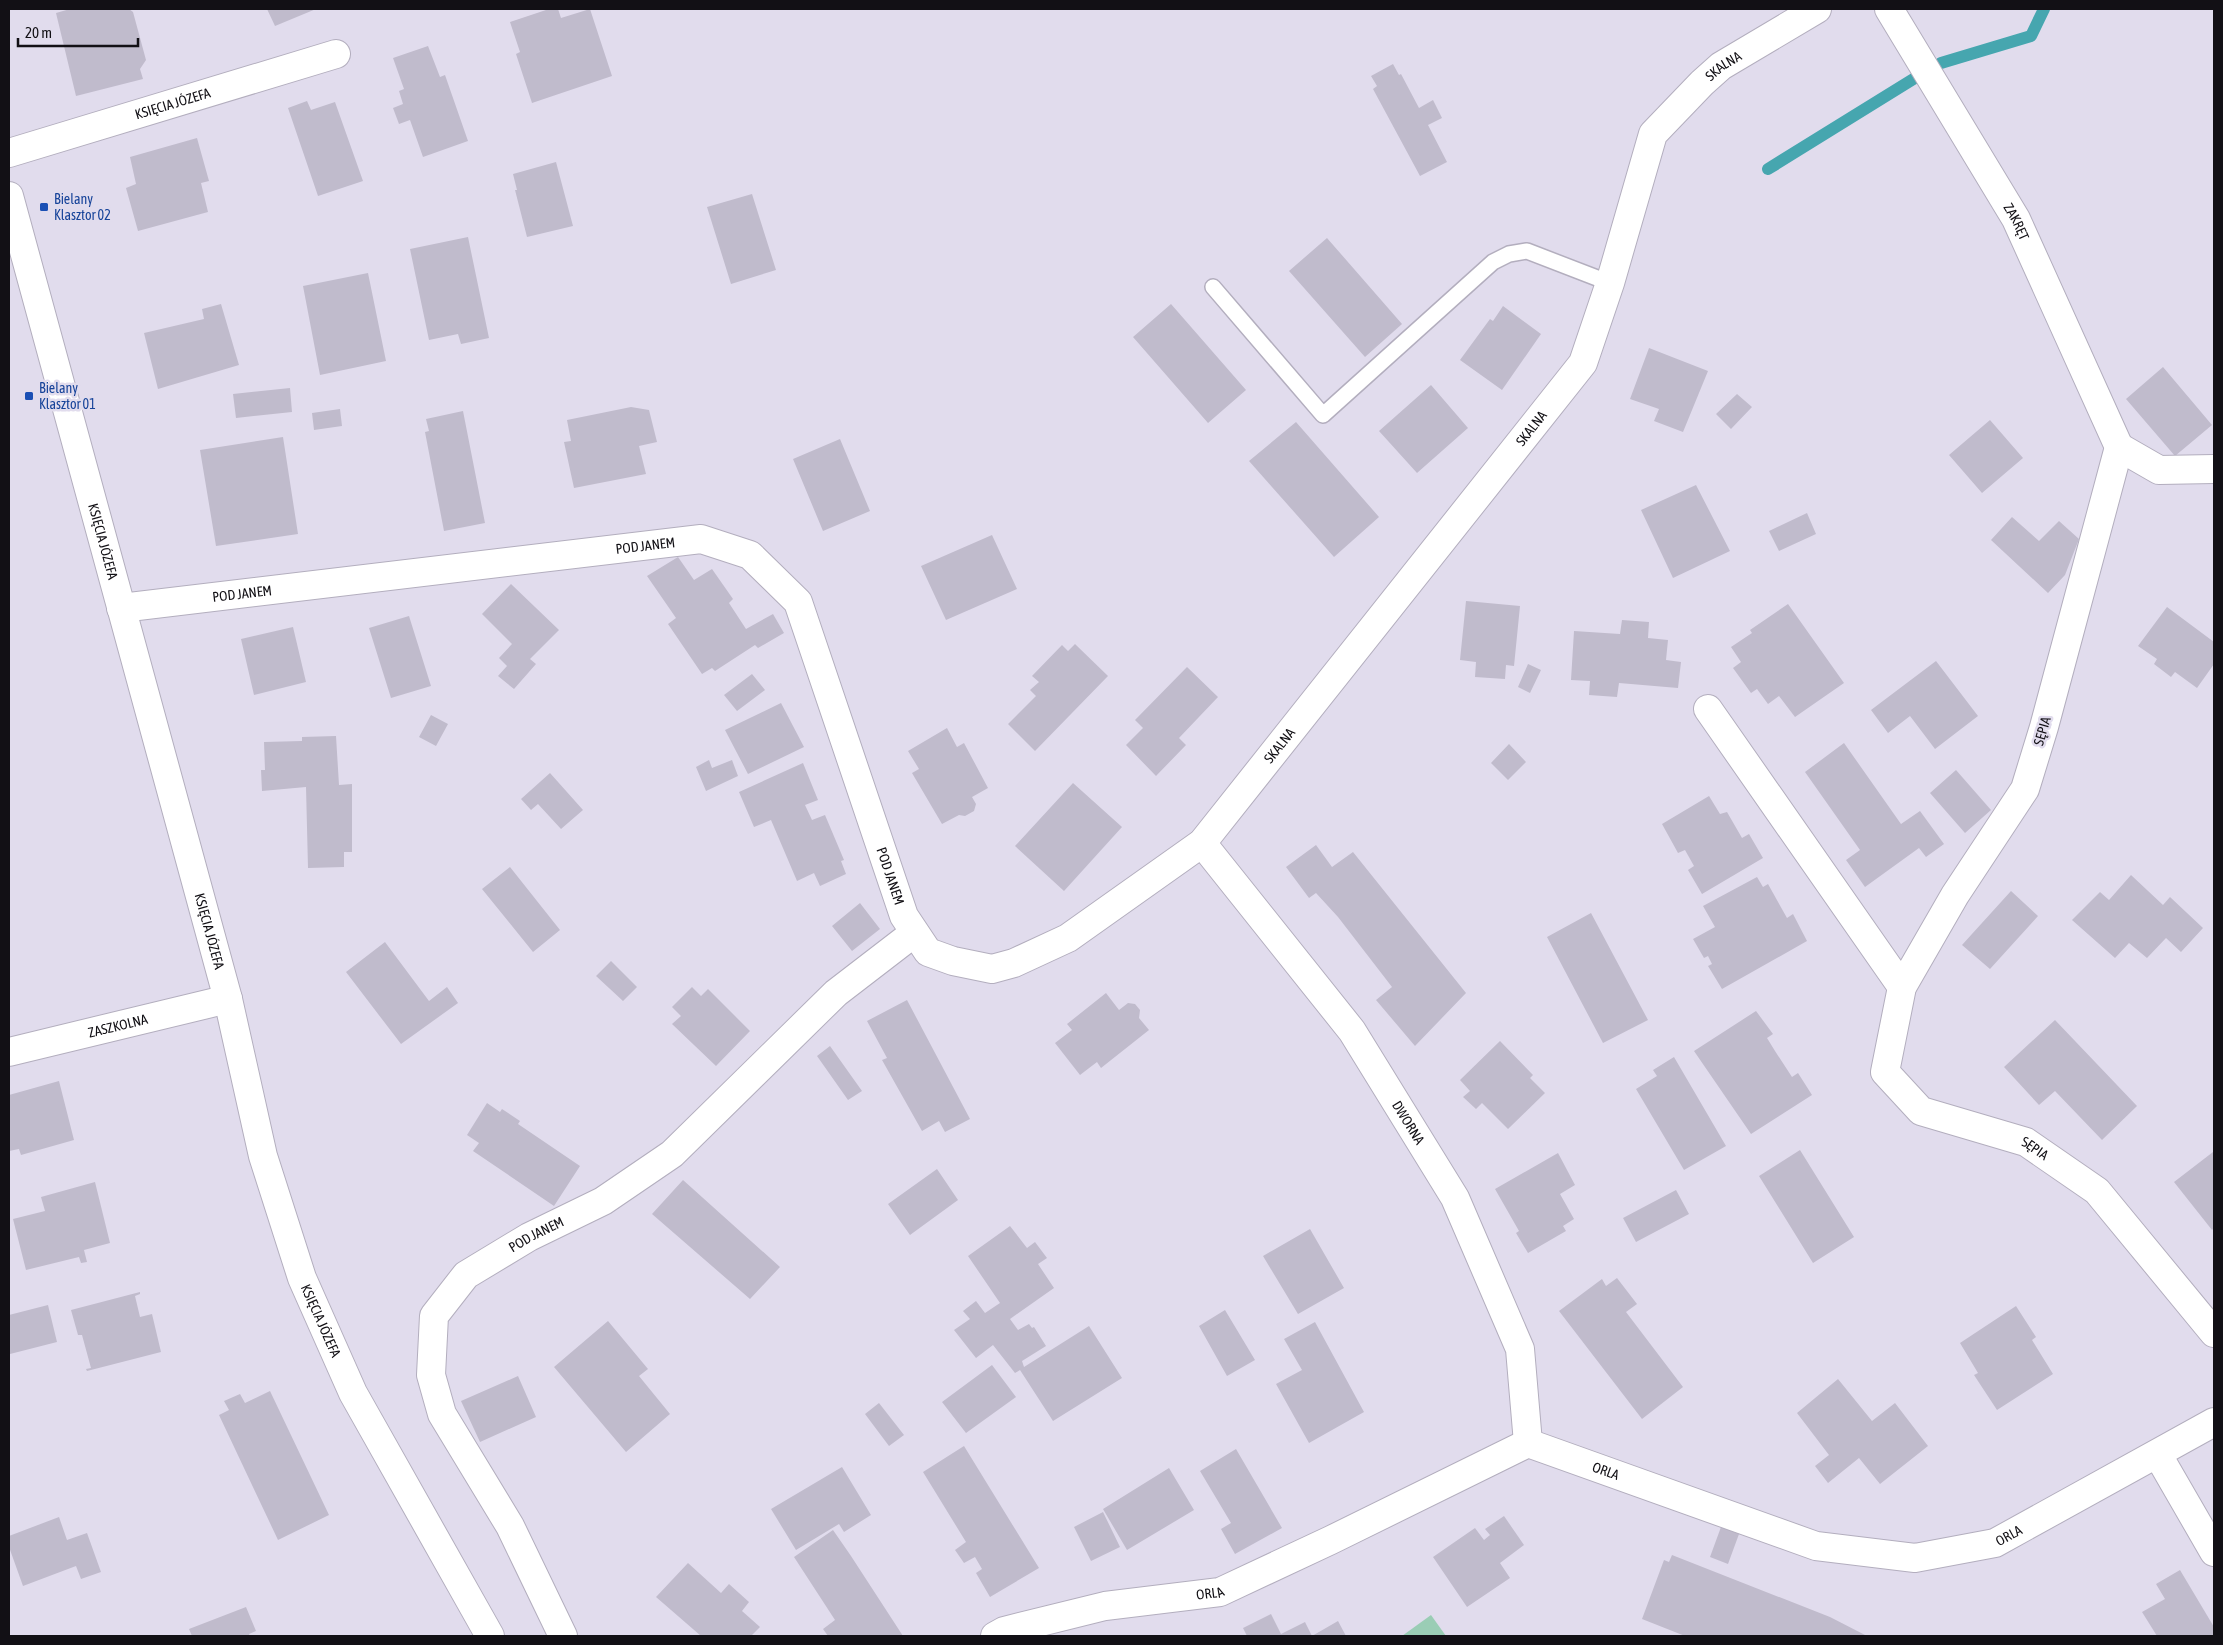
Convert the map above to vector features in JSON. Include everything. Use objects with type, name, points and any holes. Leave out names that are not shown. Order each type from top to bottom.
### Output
[{"type":"street","name":"SKALNA","points":[[1202,843],[1583,363],[1610,283],[1653,134],[1721,66],[1817,9]]},
{"type":"street","name":"ZAKRĘT","points":[[1889,9],[2016,219],[2118,447]]},
{"type":"street","name":"KSIĘCIA JÓZEFA","points":[[9,153],[336,54]]},
{"type":"street","name":"KSIĘCIA JÓZEFA","points":[[9,196],[228,999],[263,1156],[302,1278],[353,1393],[490,1636]]},
{"type":"street","points":[[2118,447],[2159,470],[2214,470]]},
{"type":"street","name":"SĘPIA","points":[[2118,447],[2044,727],[2025,789],[1955,895],[1902,987],[1886,1072],[1921,1111],[2026,1142],[2097,1191],[2214,1333]]},
{"type":"street","name":"POD JANEM","points":[[121,608],[701,539],[750,555],[798,602],[904,916],[928,952],[952,961],[992,969],[1014,963],[1068,938],[1202,843]]},
{"type":"street","points":[[1708,709],[1902,987]]},
{"type":"street","name":"DWORNA","points":[[1202,843],[1352,1031],[1455,1198],[1520,1349],[1528,1444]]},
{"type":"street","name":"POD JANEM","points":[[563,1636],[510,1526],[442,1414],[431,1375],[434,1316],[466,1275],[529,1237],[604,1201],[672,1154],[836,993],[914,933]]},
{"type":"street","name":"ZASZKOLNA","points":[[9,1052],[228,999]]},
{"type":"street","name":"ORLA","points":[[995,1636],[1004,1631],[1104,1606],[1220,1592],[1528,1444],[1816,1546],[1915,1558],[1995,1543],[2158,1455],[2214,1422]]},
{"type":"street","points":[[2158,1455],[2214,1552]]},
{"type":"lane","points":[[1213,287],[1323,415],[1493,262],[1509,254],[1527,251],[1610,283]]},
{"type":"green space","points":[[1431,1615],[1446,1636],[1402,1636]]},
{"type":"building","points":[[70,9],[129,9],[133,12],[146,60],[140,69],[143,79],[76,96],[56,13]]},
{"type":"building","points":[[267,9],[316,9],[275,26]]},
{"type":"building","points":[[549,9],[558,9],[561,18],[590,9],[612,76],[532,103],[516,54],[520,52],[510,22]]},
{"type":"building","points":[[428,46],[440,77],[445,75],[468,141],[423,157],[410,120],[399,124],[393,108],[403,104],[399,91],[404,89],[393,58]]},
{"type":"building","points":[[1393,64],[1399,75],[1401,74],[1419,108],[1433,100],[1442,118],[1428,125],[1447,162],[1420,176],[1373,89],[1377,86],[1371,76]]},
{"type":"building","points":[[307,101],[311,110],[335,102],[363,181],[318,196],[288,108]]},
{"type":"building","points":[[197,138],[209,181],[201,183],[208,212],[138,231],[126,188],[136,184],[130,157]]},
{"type":"building","points":[[556,162],[573,226],[527,237],[515,190],[517,190],[513,174]]},
{"type":"building","points":[[752,194],[776,270],[731,284],[707,207]]},
{"type":"building","points":[[468,237],[489,338],[461,344],[458,334],[429,340],[410,249]]},
{"type":"building","points":[[1327,238],[1402,324],[1365,357],[1289,271]]},
{"type":"building","points":[[368,273],[386,361],[320,375],[303,286]]},
{"type":"building","points":[[221,304],[239,365],[158,389],[144,333],[204,319],[202,309]]},
{"type":"building","points":[[1171,304],[1246,390],[1208,423],[1133,337]]},
{"type":"building","points":[[1503,306],[1541,334],[1502,390],[1460,360],[1490,319],[1493,321]]},
{"type":"building","points":[[1649,348],[1708,371],[1683,432],[1654,421],[1659,409],[1630,399]]},
{"type":"building","points":[[2163,367],[2212,425],[2175,456],[2126,399]]},
{"type":"building","points":[[1431,385],[1468,428],[1417,473],[1379,431]]},
{"type":"building","points":[[290,388],[292,412],[236,418],[233,394]]},
{"type":"building","points":[[1737,394],[1752,407],[1731,429],[1716,414]]},
{"type":"building","points":[[631,407],[649,410],[657,442],[639,446],[646,474],[574,488],[564,442],[571,441],[567,420]]},
{"type":"building","points":[[340,409],[342,426],[314,430],[312,413]]},
{"type":"building","points":[[463,411],[485,523],[444,531],[425,432],[429,431],[426,419]]},
{"type":"building","points":[[1990,420],[2023,458],[1982,493],[1949,455]]},
{"type":"building","points":[[1296,422],[1379,517],[1334,557],[1249,461]]},
{"type":"building","points":[[283,437],[298,534],[216,546],[200,450]]},
{"type":"building","points":[[840,439],[870,511],[823,531],[793,459]]},
{"type":"building","points":[[1696,485],[1730,551],[1673,578],[1641,510]]},
{"type":"building","points":[[1807,513],[1816,534],[1779,551],[1769,531]]},
{"type":"building","points":[[2012,517],[2039,541],[2059,521],[2079,539],[2065,575],[2048,593],[1991,540]]},
{"type":"building","points":[[992,535],[1017,589],[946,620],[921,566]]},
{"type":"building","points":[[678,557],[694,580],[712,569],[733,599],[729,603],[746,629],[773,614],[784,633],[758,648],[755,645],[715,671],[712,668],[702,674],[668,624],[676,618],[647,576]]},
{"type":"building","points":[[511,584],[559,630],[530,659],[536,664],[514,689],[498,676],[507,666],[499,658],[512,644],[482,614]]},
{"type":"building","points":[[1466,601],[1520,606],[1514,666],[1506,665],[1505,679],[1475,677],[1476,662],[1460,660]]},
{"type":"building","points":[[1788,604],[1844,683],[1795,717],[1779,696],[1768,704],[1757,689],[1751,693],[1733,668],[1741,662],[1731,647],[1752,633],[1750,630]]},
{"type":"building","points":[[2167,607],[2214,642],[2214,664],[2197,688],[2175,672],[2171,677],[2154,664],[2157,659],[2138,646]]},
{"type":"building","points":[[409,616],[431,686],[391,698],[369,628]]},
{"type":"building","points":[[1622,620],[1649,622],[1648,638],[1668,640],[1666,660],[1681,662],[1678,688],[1619,683],[1617,697],[1589,695],[1590,681],[1571,680],[1574,631],[1620,634]]},
{"type":"building","points":[[293,627],[306,682],[254,695],[241,639]]},
{"type":"building","points":[[1075,644],[1108,676],[1035,751],[1008,724],[1036,696],[1030,690],[1039,682],[1032,676],[1062,645],[1068,651]]},
{"type":"building","points":[[1936,661],[1978,716],[1935,749],[1910,716],[1888,733],[1871,710]]},
{"type":"building","points":[[1528,664],[1541,670],[1530,693],[1518,687]]},
{"type":"building","points":[[1187,667],[1218,697],[1179,738],[1186,745],[1156,776],[1126,745],[1143,728],[1135,720]]},
{"type":"building","points":[[752,674],[765,690],[737,711],[724,695]]},
{"type":"building","points":[[781,703],[804,747],[748,774],[725,730]]},
{"type":"building","points":[[431,715],[448,724],[436,746],[419,737]]},
{"type":"building","points":[[947,728],[957,747],[964,743],[988,788],[972,797],[976,804],[974,811],[965,816],[959,815],[942,824],[912,773],[919,769],[908,751]]},
{"type":"building","points":[[336,736],[339,785],[352,784],[352,852],[344,852],[344,867],[308,868],[306,787],[262,791],[261,770],[265,770],[264,742],[302,741],[302,737]]},
{"type":"building","points":[[1844,743],[1901,824],[1920,811],[1944,844],[1926,857],[1919,848],[1865,887],[1846,860],[1860,850],[1805,772]]},
{"type":"building","points":[[1509,744],[1526,762],[1508,780],[1491,763]]},
{"type":"building","points":[[709,760],[712,768],[732,760],[738,776],[706,791],[696,767]]},
{"type":"building","points":[[803,763],[818,800],[805,805],[812,820],[825,815],[844,860],[841,861],[846,874],[820,886],[814,873],[797,881],[771,820],[754,827],[739,792]]},
{"type":"building","points":[[1956,770],[1991,810],[1965,833],[1930,793]]},
{"type":"building","points":[[550,773],[583,810],[561,829],[538,804],[531,810],[521,799]]},
{"type":"building","points":[[1073,783],[1122,827],[1064,891],[1015,846]]},
{"type":"building","points":[[1709,796],[1720,814],[1727,812],[1742,838],[1749,834],[1763,858],[1702,894],[1688,870],[1694,866],[1685,850],[1678,853],[1662,824]]},
{"type":"building","points":[[1316,845],[1332,867],[1353,852],[1466,993],[1415,1046],[1376,1000],[1392,987],[1338,917],[1316,893],[1309,898],[1286,867]]},
{"type":"building","points":[[510,867],[560,930],[533,952],[482,889]]},
{"type":"building","points":[[2131,875],[2163,905],[2170,897],[2203,928],[2181,952],[2166,938],[2147,958],[2129,943],[2115,958],[2072,920],[2100,892],[2109,900]]},
{"type":"building","points":[[1757,877],[1763,887],[1768,884],[1787,918],[1793,914],[1807,941],[1722,989],[1708,966],[1712,964],[1708,956],[1704,958],[1693,939],[1715,927],[1703,906]]},
{"type":"building","points":[[2011,891],[2038,916],[1990,969],[1962,945]]},
{"type":"building","points":[[860,903],[880,929],[852,951],[832,926]]},
{"type":"building","points":[[1591,913],[1648,1020],[1603,1043],[1547,937]]},
{"type":"building","points":[[385,942],[429,1001],[447,987],[458,1003],[401,1044],[346,972]]},
{"type":"building","points":[[611,961],[637,987],[623,1001],[596,976]]},
{"type":"building","points":[[692,987],[701,996],[708,989],[750,1031],[716,1066],[672,1024],[681,1016],[672,1007]]},
{"type":"building","points":[[1106,993],[1119,1010],[1128,1003],[1135,1004],[1140,1010],[1139,1018],[1149,1030],[1101,1068],[1097,1062],[1080,1075],[1055,1043],[1072,1030],[1067,1024]]},
{"type":"building","points":[[907,1000],[970,1119],[945,1132],[939,1121],[922,1131],[882,1060],[887,1058],[867,1021]]},
{"type":"building","points":[[1756,1011],[1773,1034],[1767,1038],[1792,1077],[1798,1073],[1812,1095],[1751,1134],[1694,1051]]},
{"type":"building","points":[[2055,1020],[2137,1106],[2102,1140],[2055,1091],[2039,1105],[2004,1067]]},
{"type":"building","points":[[1500,1041],[1533,1075],[1530,1078],[1545,1093],[1508,1129],[1482,1103],[1476,1109],[1463,1097],[1470,1091],[1460,1080]]},
{"type":"building","points":[[830,1046],[862,1091],[848,1100],[817,1056]]},
{"type":"building","points":[[1674,1057],[1726,1146],[1684,1170],[1636,1089],[1657,1076],[1653,1070]]},
{"type":"building","points":[[59,1081],[74,1140],[21,1155],[19,1149],[9,1151],[9,1095]]},
{"type":"building","points":[[487,1103],[500,1112],[502,1109],[520,1121],[518,1124],[580,1166],[554,1206],[473,1151],[479,1143],[467,1135]]},
{"type":"building","points":[[1800,1150],[1854,1237],[1813,1263],[1759,1176]]},
{"type":"building","points":[[2213,1152],[2214,1228],[2212,1230],[2174,1182]]},
{"type":"building","points":[[1558,1153],[1575,1185],[1560,1194],[1574,1219],[1563,1226],[1566,1231],[1528,1253],[1516,1233],[1519,1231],[1495,1189]]},
{"type":"building","points":[[937,1169],[958,1200],[910,1235],[888,1204]]},
{"type":"building","points":[[683,1180],[780,1267],[750,1299],[652,1214]]},
{"type":"building","points":[[95,1182],[110,1243],[84,1250],[87,1262],[81,1263],[79,1257],[26,1270],[13,1219],[45,1211],[41,1197]]},
{"type":"building","points":[[1676,1190],[1689,1214],[1636,1242],[1623,1218]]},
{"type":"building","points":[[1010,1226],[1027,1248],[1035,1242],[1047,1258],[1038,1264],[1054,1288],[1010,1319],[1018,1330],[1029,1324],[1032,1328],[1034,1327],[1046,1346],[1022,1361],[1024,1367],[1089,1326],[1122,1378],[1053,1421],[1020,1370],[1015,1373],[993,1345],[976,1358],[954,1330],[970,1319],[963,1311],[976,1301],[985,1313],[1000,1303],[968,1256]]},
{"type":"building","points":[[1310,1229],[1344,1288],[1298,1314],[1263,1256]]},
{"type":"building","points":[[1617,1278],[1637,1304],[1626,1312],[1683,1387],[1642,1419],[1559,1311],[1602,1279],[1606,1286]]},
{"type":"building","points":[[140,1292],[140,1294],[135,1296],[140,1317],[152,1314],[161,1352],[87,1371],[86,1369],[91,1368],[82,1335],[78,1335],[71,1310]]},
{"type":"building","points":[[48,1305],[57,1342],[10,1354],[9,1315]]},
{"type":"building","points":[[2016,1306],[2036,1337],[2032,1340],[2053,1374],[1997,1410],[1974,1375],[1978,1373],[1960,1343]]},
{"type":"building","points":[[1225,1310],[1255,1360],[1227,1376],[1199,1326]]},
{"type":"building","points":[[608,1321],[648,1369],[639,1376],[670,1414],[626,1452],[554,1367]]},
{"type":"building","points":[[1315,1322],[1364,1412],[1309,1443],[1276,1384],[1302,1370],[1284,1339]]},
{"type":"building","points":[[992,1365],[1016,1397],[966,1433],[942,1402]]},
{"type":"building","points":[[518,1376],[536,1417],[480,1442],[461,1401]]},
{"type":"building","points":[[1838,1379],[1872,1421],[1895,1403],[1928,1446],[1880,1484],[1859,1458],[1828,1483],[1815,1466],[1829,1455],[1797,1413]]},
{"type":"building","points":[[270,1391],[329,1515],[278,1540],[219,1415],[229,1410],[224,1401],[240,1394],[245,1403]]},
{"type":"building","points":[[879,1403],[904,1435],[889,1446],[865,1414]]},
{"type":"building","points":[[964,1446],[1039,1568],[990,1597],[976,1573],[982,1569],[975,1557],[964,1563],[955,1550],[966,1542],[923,1472]]},
{"type":"building","points":[[1236,1449],[1282,1528],[1235,1554],[1221,1529],[1231,1523],[1200,1471]]},
{"type":"building","points":[[842,1467],[871,1515],[844,1532],[839,1524],[796,1550],[771,1509]]},
{"type":"building","points":[[1169,1468],[1194,1510],[1127,1550],[1103,1509]]},
{"type":"building","points":[[1103,1512],[1120,1547],[1091,1561],[1074,1527]]},
{"type":"building","points":[[1504,1516],[1524,1545],[1500,1563],[1510,1578],[1467,1607],[1433,1557],[1475,1528],[1484,1540],[1490,1535],[1485,1529]]},
{"type":"building","points":[[59,1517],[67,1540],[87,1533],[101,1572],[81,1579],[76,1566],[23,1586],[9,1547],[9,1536]]},
{"type":"building","points":[[1721,1527],[1739,1534],[1728,1564],[1710,1557]]},
{"type":"building","points":[[833,1530],[903,1636],[828,1636],[823,1629],[835,1620],[794,1557]]},
{"type":"building","points":[[1672,1555],[1830,1617],[1867,1636],[1685,1636],[1642,1619],[1664,1560],[1669,1562]]},
{"type":"building","points":[[688,1563],[721,1593],[729,1584],[749,1602],[742,1611],[760,1627],[751,1636],[701,1636],[656,1597]]},
{"type":"building","points":[[2180,1570],[2214,1627],[2214,1636],[2157,1636],[2142,1612],[2165,1599],[2156,1584]]},
{"type":"building","points":[[246,1607],[256,1631],[249,1634],[250,1636],[192,1636],[189,1629]]},
{"type":"building","points":[[1271,1614],[1281,1634],[1305,1622],[1312,1636],[1247,1636],[1243,1628]]},
{"type":"building","points":[[1338,1621],[1346,1636],[1312,1636]]},
{"type":"waterway","points":[[1941,63],[2031,36],[2044,9]]},
{"type":"waterway","points":[[1768,169],[1915,78]]},
{"type":"place","name":"Bielany Klasztor 02","points":[[44,207]]},
{"type":"place","name":"Bielany Klasztor 01","points":[[29,396]]}]
